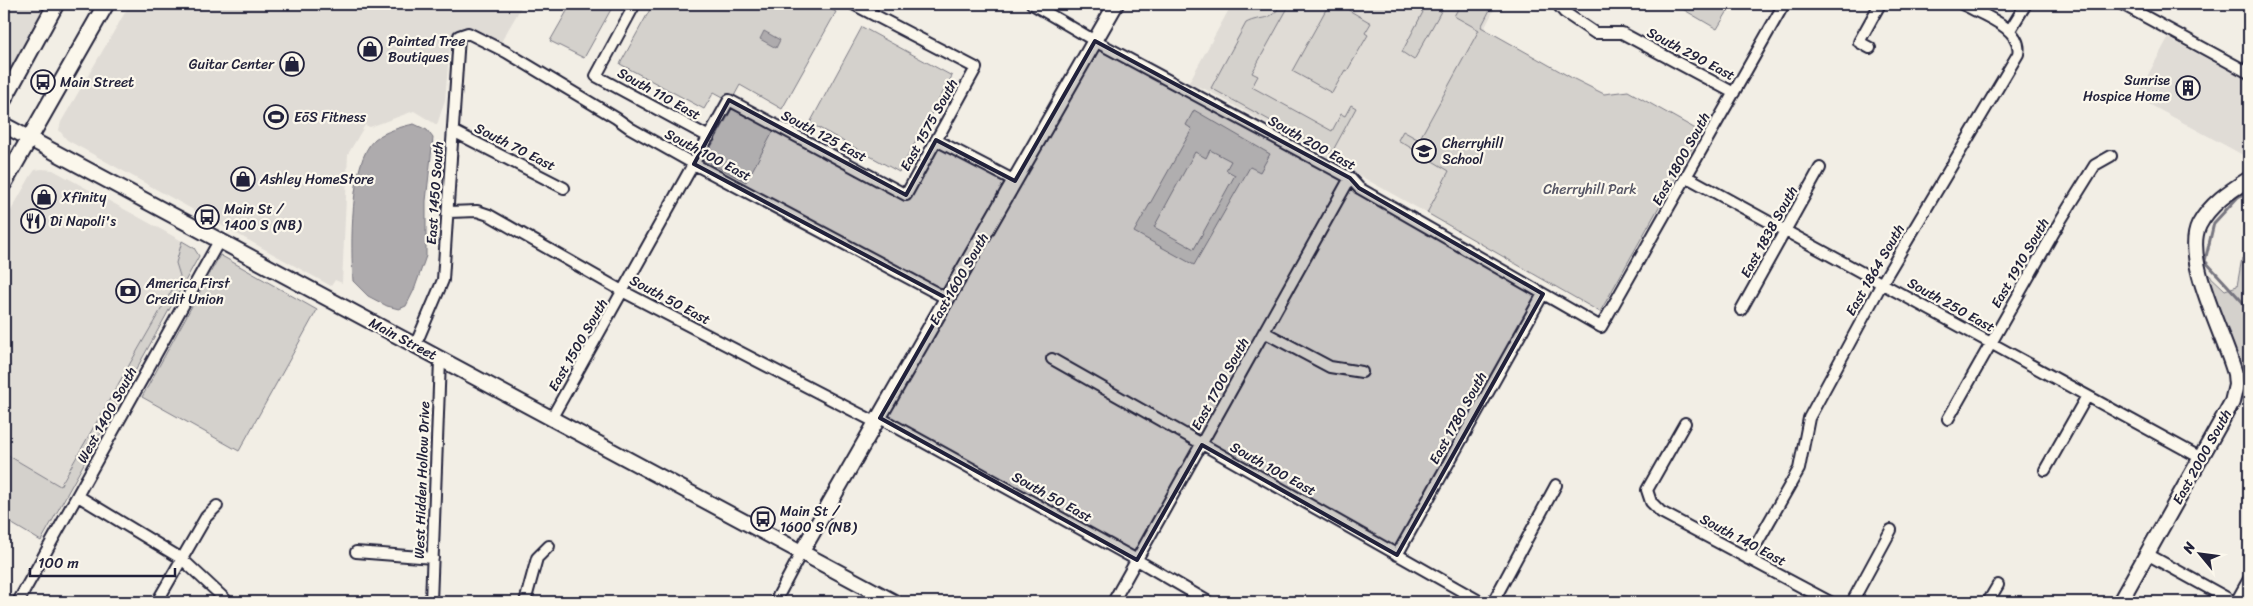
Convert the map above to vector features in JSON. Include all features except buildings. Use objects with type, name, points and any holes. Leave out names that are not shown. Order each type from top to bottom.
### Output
[{"type":"main road","points":[[4,99],[56,4]]},
{"type":"main road","points":[[4,183],[106,4]]},
{"type":"street","name":"South 110 East","points":[[635,4],[596,76],[709,137]]},
{"type":"street","name":"East 1575 South","points":[[853,4],[976,68],[906,195]]},
{"type":"street","name":"South 200 East","points":[[1032,4],[1095,41],[1350,178],[1359,188],[1601,327]]},
{"type":"street","name":"East 1600 South","points":[[802,553],[1116,4]]},
{"type":"street","name":"South 290 East","points":[[1558,4],[1564,12],[1595,33],[1622,33],[1734,93]]},
{"type":"street","name":"East 1800 South","points":[[1601,327],[1784,4]]},
{"type":"street","points":[[1870,48],[1859,42],[1880,4]]},
{"type":"street","points":[[1962,4],[2010,30],[2026,4]]},
{"type":"street","points":[[2122,4],[2249,73]]},
{"type":"street","name":"East 1864 South","points":[[1748,559],[1799,469],[1809,418],[1882,283],[2018,54],[2018,41],[2010,30]]},
{"type":"street","name":"South 100 East","points":[[459,36],[468,33],[506,52],[630,128],[694,164],[948,299]]},
{"type":"street","name":"East 1450 South","points":[[415,346],[443,280],[459,36]]},
{"type":"street","name":"East 1500 South","points":[[552,419],[729,100]]},
{"type":"street","name":"South 125 East","points":[[729,100],[906,195]]},
{"type":"street","name":"Main Street","points":[[4,126],[894,602]]},
{"type":"street","name":"South 70 East","points":[[453,131],[564,188]]},
{"type":"street","points":[[936,140],[1015,181]]},
{"type":"street","name":"East 1910 South","points":[[1948,419],[1990,342],[2095,165],[2111,156]]},
{"type":"street","name":"East 1838 South","points":[[1741,310],[1820,168]]},
{"type":"street","name":"South 250 East","points":[[1687,176],[2201,458]]},
{"type":"street","name":"East 1700 South","points":[[1113,602],[1350,178]]},
{"type":"street","name":"East 2000 South","points":[[2120,602],[2232,402],[2236,385],[2232,359],[2197,269],[2194,249],[2199,225],[2211,207],[2227,193],[2249,179]]},
{"type":"street","name":"South 50 East","points":[[448,212],[477,211],[489,215],[624,292],[879,421],[1137,560],[1209,602]]},
{"type":"street","name":"West 1400 South","points":[[18,602],[219,241]]},
{"type":"street","name":"East 1780 South","points":[[1396,555],[1543,294]]},
{"type":"street","points":[[1264,332],[1330,367],[1362,372]]},
{"type":"street","name":"South 100 East","points":[[1052,359],[1481,602]]},
{"type":"street","name":"West Hidden Hollow Drive","points":[[431,602],[440,360]]},
{"type":"street","points":[[2045,470],[2087,396]]},
{"type":"street","name":"South 140 East","points":[[1685,423],[1647,490],[1648,496],[1661,512],[1830,602]]},
{"type":"street","points":[[1493,602],[1556,485]]},
{"type":"street","points":[[78,496],[182,559],[228,602]]},
{"type":"street","points":[[156,602],[206,516],[217,506]]},
{"type":"street","points":[[1852,602],[1891,530]]},
{"type":"street","points":[[525,602],[537,558],[549,546]]},
{"type":"street","points":[[356,552],[433,558]]},
{"type":"street","points":[[775,602],[802,553]]},
{"type":"street","points":[[2147,554],[2235,602],[2249,579]]},
{"type":"street","points":[[1988,602],[1998,585]]},
{"type":"highlighted area","points":[[1095,41],[1350,178],[1359,188],[1543,294],[1397,555],[1202,445],[1137,560],[880,418],[948,299],[694,164],[729,100],[906,195],[936,140],[1015,181]]},
{"type":"shaded area","points":[[4,4],[50,4],[4,85]]},
{"type":"shaded area","points":[[130,4],[523,4],[501,42],[466,26],[456,30],[450,43],[445,100],[437,125],[414,111],[370,127],[365,125],[348,154],[342,283],[335,280],[331,286],[67,140],[59,130],[61,122]]},
{"type":"shaded area","name":"Cherryhill School","points":[[1232,4],[1497,4],[1484,29],[1572,78],[1480,243],[1205,89],[1188,84]]},
{"type":"shaded area","points":[[764,31],[780,40],[776,48],[760,39]]},
{"type":"shaded area","points":[[2168,38],[2249,81],[2249,142],[2243,155],[2136,97]]},
{"type":"shaded area","points":[[414,124],[427,130],[433,138],[426,201],[426,256],[406,306],[399,309],[387,306],[368,296],[353,281],[352,228],[356,185],[360,166],[367,150],[379,136]]},
{"type":"shaded area","points":[[35,170],[53,170],[182,241],[176,263],[180,276],[59,486],[4,453],[4,223],[30,177]]},
{"type":"green space","points":[[571,4],[614,4],[584,58],[550,41]]},
{"type":"green space","points":[[653,4],[821,4],[836,12],[782,109],[740,85],[734,96],[725,98],[714,92],[704,109],[620,64]]},
{"type":"green space","points":[[1281,4],[1290,4],[1252,73],[1258,76],[1252,87],[1332,131],[1341,114],[1345,116],[1351,105],[1356,108],[1331,154],[1211,88],[1246,23],[1273,14]]},
{"type":"green space","points":[[1329,4],[1338,4],[1371,23],[1365,33],[1368,35],[1332,93],[1292,71]]},
{"type":"green space","points":[[1408,4],[1445,4],[1414,60],[1402,52],[1423,12]]},
{"type":"green space","name":"Cherryhill Park","points":[[1461,4],[1493,4],[1481,27],[1604,94],[1628,91],[1701,132],[1600,312],[1427,213],[1449,171],[1398,140],[1403,131],[1419,140],[1479,30],[1454,16]]},
{"type":"green space","points":[[1674,4],[1732,4],[1717,29]]},
{"type":"green space","points":[[862,27],[952,76],[899,172],[810,123]]},
{"type":"green space","points":[[732,109],[774,130],[746,182],[704,160]]},
{"type":"green space","points":[[1194,110],[1270,154],[1260,172],[1250,167],[1194,265],[1134,232],[1192,129],[1186,125]],"holes":[[[1210,150],[1231,161],[1226,170],[1235,175],[1194,249],[1154,227],[1195,152],[1206,158]]]},
{"type":"green space","points":[[182,241],[194,248],[199,256],[41,541],[4,519],[4,453],[60,486],[180,276],[176,263]]},
{"type":"green space","points":[[220,255],[317,310],[239,451],[142,397]]},
{"type":"green space","points":[[2242,258],[2249,262],[2249,394],[2243,390],[2206,272],[2225,290],[2237,286]]},
{"type":"waterway","points":[[2249,191],[2238,197],[2214,223],[2205,261],[2249,309]]},
{"type":"place","name":"Painted Tree Boutiques","points":[[370,49]]},
{"type":"place","name":"Guitar Center","points":[[292,64]]},
{"type":"place","name":"Main Street","points":[[43,82]]},
{"type":"place","name":"Sunrise Hospice Home","points":[[2188,88]]},
{"type":"place","name":"EōS Fitness","points":[[276,117]]},
{"type":"place","name":"Cherryhill School","points":[[1424,151]]},
{"type":"place","name":"Ashley HomeStore","points":[[243,179]]},
{"type":"place","name":"Xfinity","points":[[44,197]]},
{"type":"place","name":"Main St / 1400 S (NB)","points":[[207,217]]},
{"type":"place","name":"Di Napoli's","points":[[33,221]]},
{"type":"place","name":"America First Credit Union","points":[[128,291]]},
{"type":"place","name":"Main St / 1600 S (NB)","points":[[763,519]]}]
